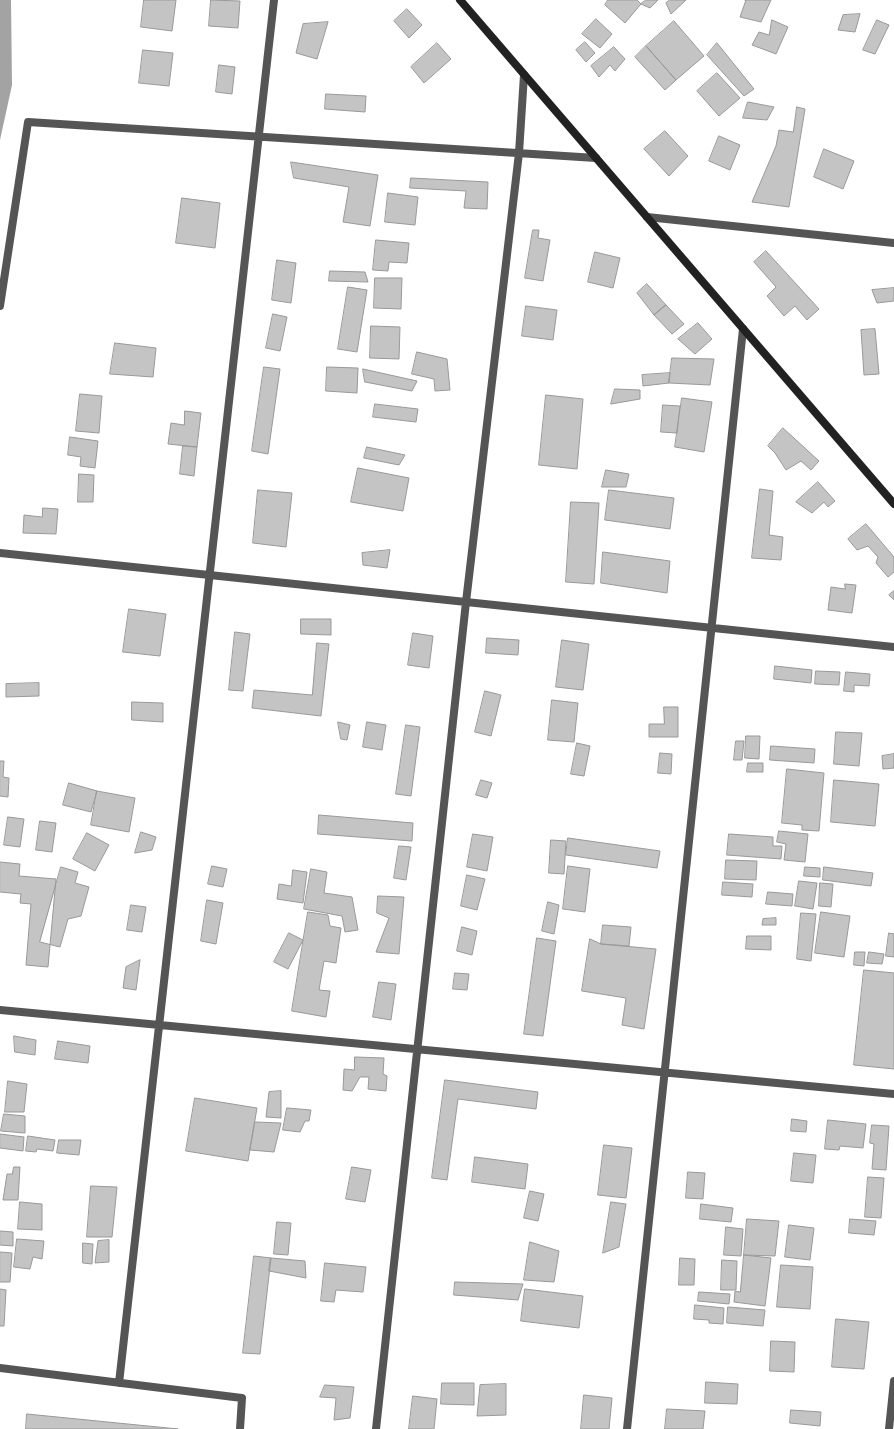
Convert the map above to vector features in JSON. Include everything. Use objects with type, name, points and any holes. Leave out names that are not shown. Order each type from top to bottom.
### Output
[{"type":"street","points":[[118,1383],[274,0]]},
{"type":"street","points":[[460,0],[894,504]]},
{"type":"street","points":[[376,1429],[466,602],[519,153],[524,75]]},
{"type":"street","points":[[0,306],[28,122],[596,158]]},
{"type":"street","points":[[647,217],[894,243]]},
{"type":"street","points":[[627,1429],[743,329]]},
{"type":"street","points":[[0,553],[894,647]]},
{"type":"street","points":[[0,1010],[894,1094]]},
{"type":"street","points":[[0,1368],[242,1398],[240,1429]]},
{"type":"street","points":[[889,1429],[894,1381]]},
{"type":"shaded area","points":[[0,0],[11,0],[12,85],[0,140]]},
{"type":"building","points":[[144,0],[176,0],[172,31],[141,27]]},
{"type":"building","points":[[211,0],[240,1],[238,28],[209,26]]},
{"type":"building","points":[[608,0],[637,0],[641,4],[625,23],[605,5]]},
{"type":"building","points":[[646,0],[658,0],[650,8],[641,4]]},
{"type":"building","points":[[670,0],[686,0],[671,14],[666,3]]},
{"type":"building","points":[[746,0],[771,0],[761,22],[740,17]]},
{"type":"building","points":[[407,9],[422,25],[409,38],[394,21]]},
{"type":"building","points":[[860,14],[855,32],[838,30],[843,15]]},
{"type":"building","points":[[596,19],[612,34],[600,48],[582,34]]},
{"type":"building","points":[[772,20],[788,27],[776,54],[752,45],[759,32],[769,35]]},
{"type":"building","points":[[877,20],[889,25],[875,54],[863,50]]},
{"type":"building","points":[[674,21],[704,56],[676,80],[646,46]]},
{"type":"building","points":[[328,22],[317,59],[296,53],[303,24]]},
{"type":"building","points":[[585,42],[595,53],[586,62],[576,50]]},
{"type":"building","points":[[437,43],[451,59],[424,83],[411,67]]},
{"type":"building","points":[[717,43],[754,89],[744,96],[707,55]]},
{"type":"building","points":[[646,46],[676,80],[665,90],[635,57]]},
{"type":"building","points":[[614,47],[625,59],[615,71],[610,65],[599,77],[591,66]]},
{"type":"building","points":[[143,50],[173,53],[169,86],[139,83]]},
{"type":"building","points":[[219,65],[235,67],[232,94],[216,92]]},
{"type":"building","points":[[717,73],[740,98],[719,116],[697,91]]},
{"type":"building","points":[[326,94],[366,96],[365,112],[325,109]]},
{"type":"building","points":[[748,102],[774,107],[767,120],[743,118]]},
{"type":"building","points":[[797,107],[805,109],[789,207],[752,202],[776,146],[779,130],[793,132]]},
{"type":"building","points":[[665,131],[688,156],[669,176],[644,149]]},
{"type":"building","points":[[719,136],[740,145],[730,170],[709,161]]},
{"type":"building","points":[[824,149],[854,161],[843,189],[814,177]]},
{"type":"building","points":[[291,162],[378,175],[370,226],[343,222],[349,187],[294,178]]},
{"type":"building","points":[[411,178],[488,182],[487,209],[464,208],[466,191],[410,188]]},
{"type":"building","points":[[388,193],[418,197],[415,225],[385,222]]},
{"type":"building","points":[[182,198],[220,203],[215,248],[176,243]]},
{"type":"building","points":[[533,230],[539,230],[538,238],[550,240],[543,281],[525,278]]},
{"type":"building","points":[[376,240],[409,243],[407,263],[389,262],[388,271],[373,270]]},
{"type":"building","points":[[766,251],[819,309],[807,320],[795,306],[784,316],[767,296],[776,287],[754,262]]},
{"type":"building","points":[[595,252],[620,258],[613,288],[588,282]]},
{"type":"building","points":[[277,260],[296,263],[291,303],[272,300]]},
{"type":"building","points":[[330,271],[365,272],[368,282],[329,281]]},
{"type":"building","points":[[375,278],[402,278],[401,309],[374,308]]},
{"type":"building","points":[[647,284],[666,305],[654,315],[637,293]]},
{"type":"building","points":[[348,287],[367,290],[357,352],[338,349]]},
{"type":"building","points":[[894,288],[894,301],[877,303],[872,290]]},
{"type":"building","points":[[666,305],[684,324],[672,334],[654,315]]},
{"type":"building","points":[[526,306],[557,310],[553,340],[522,336]]},
{"type":"building","points":[[273,314],[287,317],[280,351],[266,348]]},
{"type":"building","points":[[698,323],[712,339],[695,354],[678,339]]},
{"type":"building","points":[[371,326],[400,327],[399,359],[370,358]]},
{"type":"building","points":[[875,329],[879,374],[864,375],[861,330]]},
{"type":"building","points":[[115,343],[156,348],[153,377],[110,374]]},
{"type":"building","points":[[417,352],[447,359],[450,390],[435,391],[434,379],[412,374]]},
{"type":"building","points":[[672,358],[714,359],[710,385],[669,383]]},
{"type":"building","points":[[264,367],[280,369],[268,454],[252,451]]},
{"type":"building","points":[[327,367],[358,368],[357,393],[326,391]]},
{"type":"building","points":[[363,369],[417,381],[412,391],[365,382]]},
{"type":"building","points":[[670,373],[669,383],[643,386],[642,375]]},
{"type":"building","points":[[615,389],[640,390],[640,399],[611,404]]},
{"type":"building","points":[[80,394],[102,396],[99,433],[76,431]]},
{"type":"building","points":[[546,395],[583,399],[577,469],[539,465]]},
{"type":"building","points":[[682,398],[712,402],[704,452],[675,447]]},
{"type":"building","points":[[375,404],[418,409],[416,422],[373,417]]},
{"type":"building","points":[[663,405],[680,406],[677,433],[661,432]]},
{"type":"building","points":[[185,411],[201,413],[197,447],[168,444],[171,423],[184,425]]},
{"type":"building","points":[[783,428],[819,461],[811,470],[801,461],[786,470],[775,453],[768,446]]},
{"type":"building","points":[[70,437],[98,441],[95,468],[80,466],[81,457],[68,455]]},
{"type":"building","points":[[183,446],[197,447],[194,476],[180,474]]},
{"type":"building","points":[[367,447],[405,455],[399,465],[364,458]]},
{"type":"building","points":[[358,468],[409,478],[403,511],[351,502]]},
{"type":"building","points":[[606,470],[629,474],[626,487],[602,487]]},
{"type":"building","points":[[79,474],[94,475],[93,502],[78,502]]},
{"type":"building","points":[[818,482],[835,501],[828,507],[824,502],[812,513],[796,502]]},
{"type":"building","points":[[760,489],[773,491],[769,535],[783,537],[781,560],[752,558]]},
{"type":"building","points":[[258,490],[292,493],[286,547],[253,543]]},
{"type":"building","points":[[609,490],[674,498],[670,529],[605,520]]},
{"type":"building","points":[[571,502],[599,503],[594,584],[566,582]]},
{"type":"building","points":[[43,508],[58,509],[56,534],[23,533],[24,515],[42,517]]},
{"type":"building","points":[[866,524],[894,557],[894,572],[888,577],[876,563],[878,557],[868,546],[857,550],[848,539]]},
{"type":"building","points":[[390,550],[387,568],[363,565],[362,553]]},
{"type":"building","points":[[603,552],[670,561],[667,593],[601,583]]},
{"type":"building","points":[[845,584],[856,585],[852,613],[828,610],[831,587],[845,589]]},
{"type":"building","points":[[894,591],[894,600],[889,595]]},
{"type":"building","points":[[129,609],[166,614],[160,656],[123,652]]},
{"type":"building","points":[[301,619],[331,619],[331,635],[301,634]]},
{"type":"building","points":[[235,632],[250,634],[243,691],[229,690]]},
{"type":"building","points":[[413,633],[433,636],[429,668],[408,665]]},
{"type":"building","points":[[487,638],[519,640],[518,655],[486,653]]},
{"type":"building","points":[[562,640],[589,644],[583,690],[556,687]]},
{"type":"building","points":[[317,643],[329,644],[321,716],[252,708],[254,690],[312,695]]},
{"type":"building","points":[[775,666],[812,670],[811,683],[774,679]]},
{"type":"building","points":[[816,671],[840,672],[839,685],[815,684]]},
{"type":"building","points":[[846,672],[870,674],[869,686],[854,685],[854,692],[844,691]]},
{"type":"building","points":[[39,683],[39,696],[6,697],[6,684]]},
{"type":"building","points":[[485,691],[501,695],[491,736],[475,732]]},
{"type":"building","points":[[552,700],[578,703],[574,742],[548,740]]},
{"type":"building","points":[[132,702],[163,703],[163,722],[132,720]]},
{"type":"building","points":[[664,707],[678,707],[678,737],[649,737],[649,724],[664,724]]},
{"type":"building","points":[[338,722],[350,725],[347,740],[341,739]]},
{"type":"building","points":[[367,722],[386,725],[382,750],[363,747]]},
{"type":"building","points":[[406,725],[420,727],[411,796],[396,794]]},
{"type":"building","points":[[836,732],[862,733],[859,766],[834,764]]},
{"type":"building","points":[[746,736],[760,736],[759,759],[745,758]]},
{"type":"building","points":[[736,741],[744,741],[742,760],[734,760]]},
{"type":"building","points":[[577,743],[590,746],[584,776],[571,774]]},
{"type":"building","points":[[771,746],[815,749],[814,763],[770,760]]},
{"type":"building","points":[[660,753],[672,754],[671,774],[658,773]]},
{"type":"building","points":[[894,754],[894,768],[883,769],[882,756]]},
{"type":"building","points":[[0,761],[4,761],[3,777],[9,778],[8,797],[0,796]]},
{"type":"building","points":[[748,763],[763,763],[763,772],[747,772]]},
{"type":"building","points":[[787,769],[824,773],[819,831],[802,830],[802,825],[782,823]]},
{"type":"building","points":[[481,780],[492,783],[487,798],[476,795]]},
{"type":"building","points":[[834,780],[879,784],[875,826],[831,822]]},
{"type":"building","points":[[69,783],[97,791],[91,812],[63,805]]},
{"type":"building","points":[[97,791],[135,798],[129,832],[91,825]]},
{"type":"building","points":[[319,815],[413,823],[412,841],[318,834]]},
{"type":"building","points":[[8,817],[24,819],[20,847],[4,845]]},
{"type":"building","points":[[40,821],[56,823],[52,852],[36,850]]},
{"type":"building","points":[[779,831],[808,834],[805,862],[784,860],[786,844],[777,842]]},
{"type":"building","points":[[141,832],[156,837],[152,850],[135,853]]},
{"type":"building","points":[[87,833],[109,845],[95,871],[73,859]]},
{"type":"building","points":[[473,834],[493,837],[487,871],[467,867]]},
{"type":"building","points":[[729,834],[773,837],[773,846],[782,846],[781,859],[727,855]]},
{"type":"building","points":[[568,838],[660,851],[657,868],[566,855]]},
{"type":"building","points":[[551,840],[566,841],[564,874],[549,873]]},
{"type":"building","points":[[399,846],[411,847],[406,880],[394,878]]},
{"type":"building","points":[[726,860],[757,861],[756,880],[725,879]]},
{"type":"building","points":[[0,862],[20,864],[19,876],[56,879],[48,967],[26,965],[31,904],[20,903],[21,894],[0,892]]},
{"type":"building","points":[[212,866],[227,869],[223,887],[208,884]]},
{"type":"building","points":[[568,866],[590,869],[585,912],[563,909]]},
{"type":"building","points":[[61,867],[78,872],[75,883],[89,887],[81,916],[68,919],[60,947],[40,942]]},
{"type":"building","points":[[805,867],[820,868],[820,877],[804,876]]},
{"type":"building","points":[[824,867],[873,873],[871,886],[823,880]]},
{"type":"building","points":[[311,869],[327,872],[324,893],[352,897],[358,930],[345,932],[342,916],[304,909]]},
{"type":"building","points":[[293,870],[307,872],[303,903],[277,899],[279,884],[291,886]]},
{"type":"building","points":[[467,875],[485,879],[477,910],[461,906]]},
{"type":"building","points":[[799,881],[817,883],[813,909],[795,906]]},
{"type":"building","points":[[723,882],[753,884],[752,897],[722,895]]},
{"type":"building","points":[[820,883],[833,884],[831,907],[819,906]]},
{"type":"building","points":[[768,892],[793,894],[792,906],[766,904]]},
{"type":"building","points":[[378,896],[404,897],[399,954],[376,952],[389,918],[377,913]]},
{"type":"building","points":[[207,900],[223,903],[216,944],[201,941]]},
{"type":"building","points":[[548,902],[559,905],[554,934],[542,931]]},
{"type":"building","points":[[131,905],[146,907],[142,932],[127,930]]},
{"type":"building","points":[[308,912],[328,915],[330,926],[341,928],[336,963],[324,961],[319,990],[330,991],[326,1017],[292,1011]]},
{"type":"building","points":[[821,912],[850,916],[844,957],[815,953]]},
{"type":"building","points":[[801,913],[816,914],[811,961],[797,959]]},
{"type":"building","points":[[776,918],[776,925],[762,925],[763,919]]},
{"type":"building","points":[[603,925],[631,927],[629,946],[601,944]]},
{"type":"building","points":[[462,927],[477,931],[472,955],[457,951]]},
{"type":"building","points":[[289,933],[303,940],[288,969],[274,962]]},
{"type":"building","points":[[889,933],[894,934],[894,957],[886,956]]},
{"type":"building","points":[[747,936],[771,936],[771,950],[746,949]]},
{"type":"building","points":[[537,938],[556,941],[543,1036],[524,1034]]},
{"type":"building","points":[[590,939],[601,944],[656,949],[644,1029],[622,1025],[626,998],[582,991]]},
{"type":"building","points":[[855,952],[865,952],[864,966],[854,965]]},
{"type":"building","points":[[869,952],[884,954],[882,964],[867,963]]},
{"type":"building","points":[[140,960],[136,990],[123,988],[126,967]]},
{"type":"building","points":[[864,970],[894,973],[894,1069],[854,1065]]},
{"type":"building","points":[[455,973],[469,974],[467,990],[453,989]]},
{"type":"building","points":[[379,982],[396,984],[391,1020],[373,1017]]},
{"type":"building","points":[[14,1036],[36,1040],[35,1055],[15,1052]]},
{"type":"building","points":[[58,1041],[90,1046],[88,1063],[55,1059]]},
{"type":"building","points":[[355,1057],[384,1058],[383,1074],[387,1076],[386,1091],[368,1089],[369,1077],[360,1077],[352,1091],[343,1090],[344,1069],[354,1070]]},
{"type":"building","points":[[445,1080],[538,1092],[536,1109],[458,1099],[447,1180],[432,1178]]},
{"type":"building","points":[[8,1081],[27,1084],[24,1112],[5,1112]]},
{"type":"building","points":[[281,1091],[281,1118],[266,1117],[269,1092]]},
{"type":"building","points":[[195,1098],[257,1108],[248,1161],[186,1151]]},
{"type":"building","points":[[287,1108],[311,1110],[309,1121],[305,1121],[300,1132],[283,1130]]},
{"type":"building","points":[[4,1114],[25,1116],[25,1133],[1,1131]]},
{"type":"building","points":[[792,1119],[807,1121],[806,1132],[791,1131]]},
{"type":"building","points":[[828,1120],[866,1124],[863,1148],[840,1146],[839,1150],[825,1149]]},
{"type":"building","points":[[255,1122],[281,1123],[274,1152],[250,1150]]},
{"type":"building","points":[[872,1125],[889,1126],[886,1170],[872,1169],[874,1144],[870,1143]]},
{"type":"building","points":[[0,1134],[24,1137],[23,1151],[0,1148]]},
{"type":"building","points":[[28,1136],[55,1140],[53,1151],[37,1149],[36,1152],[26,1151]]},
{"type":"building","points":[[59,1140],[81,1140],[79,1155],[57,1153]]},
{"type":"building","points":[[604,1145],[632,1148],[626,1198],[598,1195]]},
{"type":"building","points":[[794,1153],[816,1155],[813,1183],[791,1181]]},
{"type":"building","points":[[475,1157],[528,1164],[525,1189],[472,1182]]},
{"type":"building","points":[[14,1167],[20,1167],[18,1200],[3,1200],[7,1174],[12,1174]]},
{"type":"building","points":[[352,1167],[371,1170],[365,1202],[346,1199]]},
{"type":"building","points":[[688,1172],[705,1173],[703,1199],[686,1198]]},
{"type":"building","points":[[868,1177],[884,1178],[881,1218],[865,1217]]},
{"type":"building","points":[[91,1186],[117,1187],[112,1237],[87,1237]]},
{"type":"building","points":[[530,1191],[544,1194],[538,1221],[524,1218]]},
{"type":"building","points":[[20,1202],[42,1204],[42,1230],[18,1229]]},
{"type":"building","points":[[611,1202],[626,1204],[619,1247],[603,1253]]},
{"type":"building","points":[[701,1204],[733,1208],[731,1222],[700,1219]]},
{"type":"building","points":[[747,1219],[779,1221],[775,1256],[744,1255]]},
{"type":"building","points":[[850,1219],[876,1221],[874,1235],[849,1233]]},
{"type":"building","points":[[277,1222],[291,1223],[288,1255],[274,1254]]},
{"type":"building","points":[[789,1225],[814,1228],[810,1260],[785,1257]]},
{"type":"building","points":[[726,1227],[743,1229],[741,1256],[724,1255]]},
{"type":"building","points":[[0,1231],[13,1232],[13,1246],[0,1245]]},
{"type":"building","points":[[17,1239],[44,1241],[42,1259],[33,1257],[30,1269],[14,1267]]},
{"type":"building","points":[[109,1240],[109,1262],[95,1263],[98,1241]]},
{"type":"building","points":[[530,1242],[559,1251],[554,1282],[524,1280]]},
{"type":"building","points":[[83,1243],[93,1244],[92,1264],[83,1263]]},
{"type":"building","points":[[0,1252],[12,1253],[10,1282],[0,1282]]},
{"type":"building","points":[[744,1255],[771,1258],[765,1306],[734,1302],[735,1291],[740,1292]]},
{"type":"building","points":[[254,1256],[271,1258],[260,1354],[243,1353]]},
{"type":"building","points":[[271,1258],[305,1261],[306,1278],[269,1271]]},
{"type":"building","points":[[680,1258],[695,1259],[694,1285],[679,1285]]},
{"type":"building","points":[[722,1260],[737,1261],[736,1290],[721,1290]]},
{"type":"building","points":[[325,1263],[366,1267],[363,1292],[336,1290],[334,1302],[321,1301]]},
{"type":"building","points":[[781,1265],[813,1267],[810,1309],[777,1307]]},
{"type":"building","points":[[455,1282],[523,1284],[518,1300],[454,1295]]},
{"type":"building","points":[[0,1289],[6,1290],[4,1326],[0,1326]]},
{"type":"building","points":[[525,1289],[583,1296],[579,1328],[521,1321]]},
{"type":"building","points":[[699,1292],[730,1294],[729,1304],[698,1301]]},
{"type":"building","points":[[695,1305],[724,1308],[723,1324],[709,1323],[709,1320],[694,1319]]},
{"type":"building","points":[[728,1307],[765,1310],[763,1326],[727,1323]]},
{"type":"building","points":[[836,1319],[869,1322],[864,1369],[832,1367]]},
{"type":"building","points":[[771,1341],[795,1342],[794,1372],[770,1371]]},
{"type":"building","points":[[706,1382],[738,1384],[737,1404],[705,1403]]},
{"type":"building","points":[[442,1383],[474,1383],[474,1405],[441,1404]]},
{"type":"building","points":[[506,1384],[506,1415],[477,1416],[480,1385]]},
{"type":"building","points":[[325,1385],[354,1387],[350,1418],[334,1420],[336,1398],[320,1397]]},
{"type":"building","points":[[584,1395],[612,1398],[609,1429],[581,1429]]},
{"type":"building","points":[[413,1396],[437,1399],[434,1429],[409,1429]]},
{"type":"building","points":[[667,1409],[705,1411],[703,1429],[665,1429]]},
{"type":"building","points":[[791,1410],[821,1412],[820,1426],[790,1423]]},
{"type":"building","points":[[27,1414],[178,1429],[26,1429]]}]
